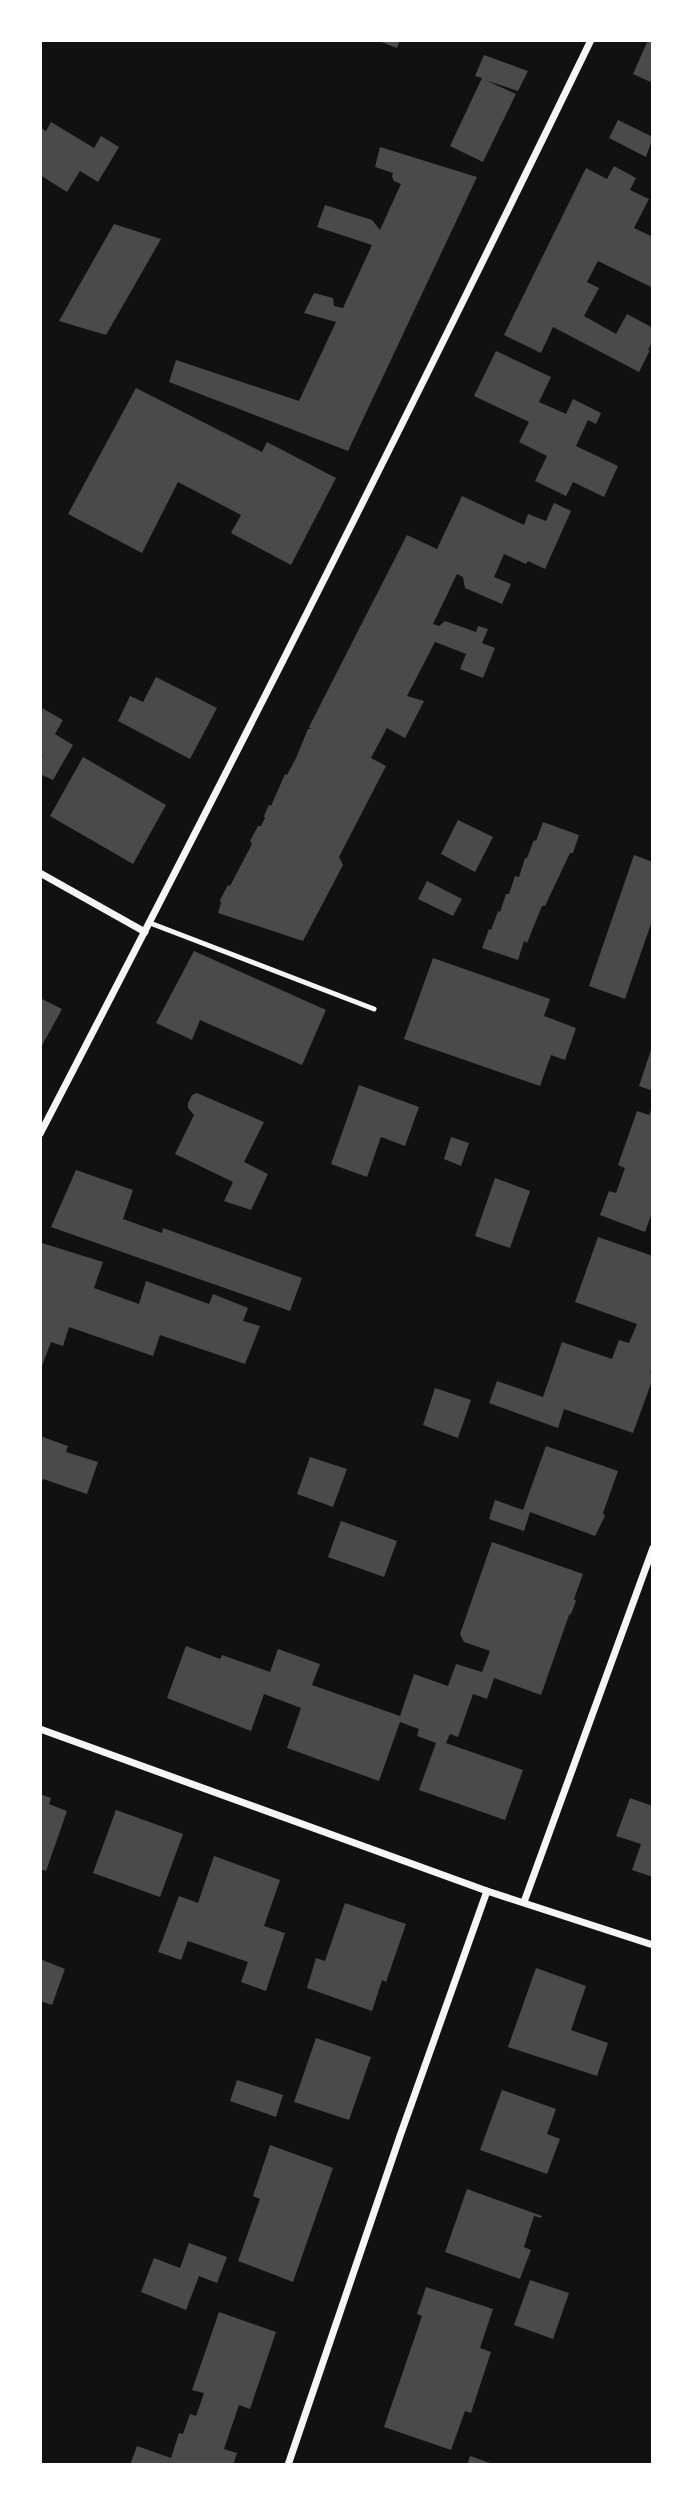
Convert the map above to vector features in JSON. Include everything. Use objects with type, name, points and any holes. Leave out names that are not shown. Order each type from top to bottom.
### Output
[{"type":"street","points":[[40,1134],[150,923],[592,40]]},
{"type":"street","points":[[40,873],[145,932]]},
{"type":"street","points":[[524,1902],[653,1548]]},
{"type":"street","points":[[40,1729],[487,1891],[653,1945]]},
{"type":"street","points":[[288,2465],[487,1891]]},
{"type":"lane","points":[[150,923],[374,1009]]},
{"type":"building","points":[[376,40],[400,40],[397,48]]},
{"type":"building","points":[[648,40],[653,40],[653,83],[633,74]]},
{"type":"building","points":[[484,55],[528,71],[518,91],[485,80],[516,94],[483,162],[450,146],[482,78],[475,76]]},
{"type":"building","points":[[618,120],[653,137],[646,157],[609,138]]},
{"type":"building","points":[[51,122],[94,148],[101,136],[119,147],[98,182],[80,171],[67,192],[40,175],[40,127],[46,131]]},
{"type":"building","points":[[380,147],[477,177],[348,451],[169,382],[176,360],[299,401],[336,322],[304,313],[314,293],[333,298],[334,306],[343,308],[372,245],[317,227],[325,205],[372,220],[380,230],[401,184],[394,181],[393,173],[375,167]]},
{"type":"building","points":[[614,166],[636,178],[630,190],[649,199],[634,228],[653,237],[653,288],[598,261],[587,282],[599,288],[584,316],[616,334],[627,314],[653,328],[650,350],[639,372],[553,327],[541,353],[504,335],[586,168],[607,179]]},
{"type":"building","points":[[114,224],[161,239],[106,335],[59,321]]},
{"type":"building","points":[[496,351],[551,377],[539,402],[566,414],[573,399],[601,413],[596,424],[588,420],[576,446],[618,466],[604,497],[573,482],[566,496],[535,481],[547,456],[519,442],[529,422],[474,396]]},
{"type":"building","points":[[136,388],[262,452],[267,442],[336,478],[291,565],[231,533],[241,515],[178,482],[142,553],[68,514]]},
{"type":"building","points":[[462,496],[524,525],[528,514],[546,521],[554,503],[571,511],[545,569],[504,554],[494,577],[511,584],[502,604],[465,588],[463,577],[457,574],[433,624],[439,626],[445,621],[476,632],[478,626],[488,629],[482,643],[495,648],[483,678],[460,669],[466,654],[435,642],[407,696],[424,701],[405,738],[387,728],[371,758],[386,766],[339,857],[343,865],[303,941],[218,913],[220,900],[252,844],[250,841],[258,826],[261,826],[308,729],[311,729],[309,727],[407,535],[437,549]]},
{"type":"building","points":[[156,677],[217,708],[190,759],[118,721],[130,696],[143,702]]},
{"type":"building","points":[[40,707],[63,720],[55,734],[73,745],[53,780],[40,774],[40,761],[43,756],[40,755]]},
{"type":"building","points":[[83,757],[166,805],[133,864],[50,816]]},
{"type":"building","points":[[458,820],[493,837],[475,872],[441,854]]},
{"type":"building","points":[[543,822],[579,835],[573,853],[570,853],[545,906],[542,906],[527,943],[524,941],[518,960],[482,948],[515,876],[519,877]]},
{"type":"building","points":[[634,855],[653,862],[653,918],[625,999],[589,986]]},
{"type":"building","points":[[427,881],[462,899],[453,916],[418,899]]},
{"type":"building","points":[[194,951],[326,1010],[302,1065],[200,1020],[192,1040],[156,1023]]},
{"type":"building","points":[[433,958],[550,999],[544,1016],[576,1028],[565,1060],[551,1055],[540,1086],[404,1039]]},
{"type":"building","points":[[40,998],[62,1009],[40,1049]]},
{"type":"building","points":[[653,1047],[653,1091],[639,1086]]},
{"type":"building","points":[[359,1085],[419,1107],[405,1146],[381,1137],[367,1177],[331,1164]]},
{"type":"building","points":[[197,1093],[264,1122],[244,1162],[268,1174],[251,1210],[224,1201],[233,1182],[175,1154],[194,1115],[188,1108],[188,1103],[192,1095]]},
{"type":"building","points":[[653,1105],[653,1210],[645,1232],[600,1215],[609,1191],[616,1193],[625,1168],[618,1165],[637,1111],[649,1115]]},
{"type":"building","points":[[451,1137],[469,1143],[461,1166],[444,1159]]},
{"type":"building","points":[[76,1170],[133,1190],[123,1219],[162,1233],[163,1228],[302,1278],[290,1311],[51,1227]]},
{"type":"building","points":[[495,1178],[530,1191],[510,1248],[475,1236]]},
{"type":"building","points":[[598,1237],[653,1256],[653,1365],[650,1373],[653,1378],[633,1433],[564,1409],[558,1428],[489,1403],[497,1381],[543,1397],[562,1342],[612,1359],[619,1340],[629,1343],[637,1324],[575,1302]]},
{"type":"building","points":[[42,1243],[103,1262],[94,1288],[139,1304],[146,1281],[209,1304],[213,1294],[248,1308],[243,1321],[260,1326],[245,1364],[160,1335],[153,1356],[69,1327],[63,1346],[51,1342],[40,1371]]},
{"type":"building","points":[[435,1388],[471,1400],[458,1438],[423,1425]]},
{"type":"building","points":[[40,1436],[68,1446],[66,1452],[98,1462],[87,1494],[43,1479],[40,1487]]},
{"type":"building","points":[[546,1446],[618,1471],[603,1513],[605,1516],[595,1536],[530,1512],[524,1531],[489,1519],[495,1500],[523,1510]]},
{"type":"building","points":[[310,1457],[347,1469],[333,1507],[297,1494]]},
{"type":"building","points":[[341,1521],[397,1541],[384,1577],[328,1557]]},
{"type":"building","points":[[492,1542],[583,1574],[574,1599],[576,1601],[541,1695],[494,1678],[487,1699],[473,1694],[458,1737],[450,1734],[446,1743],[523,1770],[505,1820],[419,1790],[436,1743],[417,1736],[419,1729],[400,1722],[379,1781],[287,1748],[301,1708],[264,1694],[251,1731],[167,1698],[186,1646],[220,1659],[222,1655],[270,1672],[278,1649],[320,1664],[312,1685],[400,1716],[414,1674],[448,1686],[456,1664],[482,1672],[490,1651],[464,1642],[460,1634]]},
{"type":"building","points":[[40,1794],[51,1798],[49,1804],[67,1811],[46,1871],[40,1869]]},
{"type":"building","points":[[630,1798],[653,1806],[653,1877],[632,1870],[641,1844],[616,1836]]},
{"type":"building","points":[[116,1810],[183,1834],[160,1897],[93,1873]]},
{"type":"building","points":[[214,1856],[280,1880],[264,1926],[285,1933],[266,1991],[241,1982],[248,1962],[188,1941],[181,1960],[158,1952],[179,1896],[198,1903]]},
{"type":"building","points":[[345,1903],[406,1924],[386,1982],[382,1980],[372,2011],[307,1988],[316,1958],[325,1961]]},
{"type":"building","points":[[40,1959],[65,1969],[52,2005],[40,2001]]},
{"type":"building","points":[[536,1968],[586,1986],[571,2030],[608,2043],[597,2076],[508,2047]]},
{"type":"building","points":[[316,2038],[371,2057],[349,2120],[294,2102]]},
{"type":"building","points":[[237,2080],[283,2095],[276,2117],[230,2101]]},
{"type":"building","points":[[502,2090],[556,2109],[547,2134],[560,2139],[547,2174],[480,2150]]},
{"type":"building","points":[[270,2145],[333,2168],[293,2282],[238,2261],[260,2199],[253,2196]]},
{"type":"building","points":[[467,2189],[542,2216],[534,2216],[524,2247],[531,2250],[520,2279],[445,2252]]},
{"type":"building","points":[[189,2243],[227,2257],[217,2283],[199,2276],[186,2310],[141,2292],[154,2258],[180,2268]]},
{"type":"building","points":[[530,2280],[569,2293],[553,2339],[514,2325]]},
{"type":"building","points":[[426,2287],[493,2309],[480,2348],[491,2352],[471,2413],[465,2411],[451,2450],[384,2427],[422,2316],[417,2314]]},
{"type":"building","points":[[219,2312],[276,2332],[250,2409],[239,2405],[224,2449],[237,2453],[233,2465],[130,2465],[137,2446],[171,2458],[179,2433],[183,2434],[190,2414],[196,2416],[204,2393],[192,2390]]},
{"type":"building","points":[[470,2456],[493,2464],[493,2465],[467,2465]]}]
